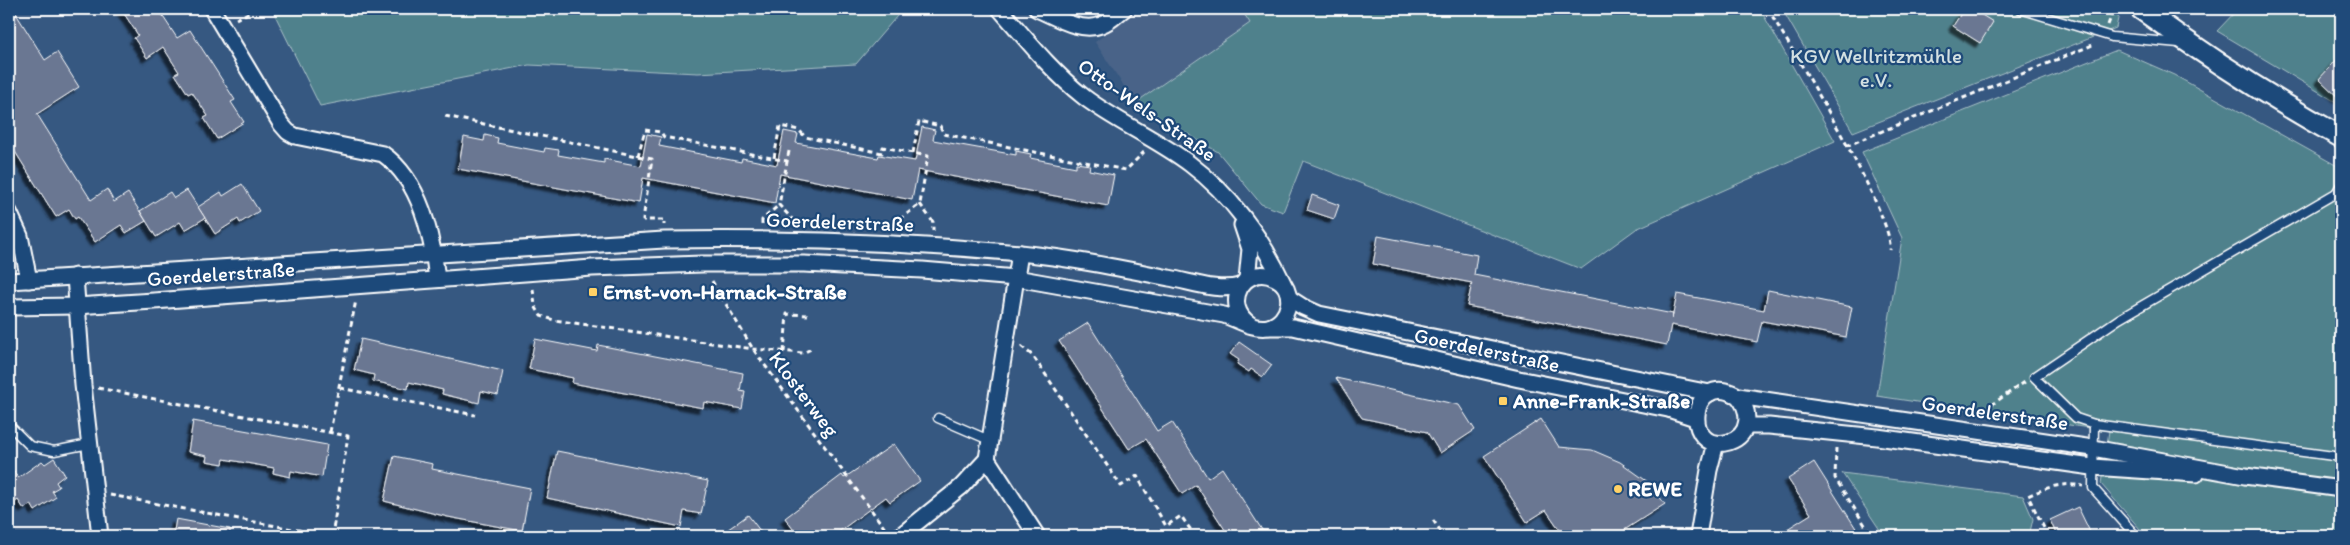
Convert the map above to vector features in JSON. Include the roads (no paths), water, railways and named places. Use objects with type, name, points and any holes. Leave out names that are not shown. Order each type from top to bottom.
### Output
[{"type":"main road","points":[[2142,9],[2188,43],[2278,102],[2341,138]]},
{"type":"street","points":[[212,9],[288,132],[295,136],[383,154],[391,160],[416,196],[428,225],[437,279]]},
{"type":"street","name":"Otto-Wels-Straße","points":[[1000,9],[1035,50],[1084,96],[1196,168],[1210,180],[1256,235],[1283,283]]},
{"type":"street","points":[[1037,9],[1079,26],[1092,28],[1103,24],[1124,9]]},
{"type":"street","name":"Otto-Wels-Straße","points":[[1229,202],[1240,221],[1250,249],[1244,283]]},
{"type":"street","points":[[9,212],[22,244],[29,280]]},
{"type":"street","name":"Goerdelerstraße","points":[[9,281],[664,240],[795,242],[931,247],[1020,253],[1124,269],[1223,288],[1244,283],[1262,274],[1277,278],[1283,283]]},
{"type":"street","points":[[1020,253],[988,440],[987,459],[1037,536]]},
{"type":"street","name":"Goerdelerstraße","points":[[9,306],[76,306],[437,279],[531,274],[592,268],[702,264],[804,264],[922,270],[1016,278],[1224,315],[1251,325],[1293,328],[1519,379],[1668,409],[1695,418]]},
{"type":"street","points":[[75,276],[83,385],[100,536]]},
{"type":"street","points":[[1244,283],[1236,305],[1241,317],[1251,325]]},
{"type":"street","points":[[1269,327],[1278,323],[1288,308],[1289,298],[1283,283]]},
{"type":"street","name":"Goerdelerstraße","points":[[1289,298],[1319,314],[1710,393],[1724,391],[1738,396],[2093,448],[2245,476],[2341,489]]},
{"type":"street","points":[[1710,393],[1699,404],[1695,418],[1701,434],[1716,442],[1731,442],[1737,438],[1746,426],[1747,410],[1738,396]]},
{"type":"street","name":"Goerdelerstraße","points":[[1746,426],[1835,434],[2092,467],[2245,476]]},
{"type":"street","points":[[1698,536],[1709,470],[1716,442]]},
{"type":"street","points":[[900,536],[961,487],[987,459]]},
{"type":"lane","points":[[2020,9],[2112,37],[2188,43]]},
{"type":"lane","points":[[2341,185],[2336,193],[2119,319],[2034,376],[2076,418],[2094,424],[2341,457]]},
{"type":"lane","points":[[938,418],[988,440]]},
{"type":"lane","points":[[2094,424],[2093,488],[2136,536]]},
{"type":"lane","points":[[9,425],[30,446],[54,451],[89,444]]},
{"type":"place","name":"Ernst-von-Harnack-Straße","points":[[593,292]]},
{"type":"place","name":"Anne-Frank-Straße","points":[[1503,401]]},
{"type":"place","name":"REWE","points":[[1618,489]]},
{"type":"park label","name":"KGV Wellritzmühle e.V.","points":[[1876,68]]}]
